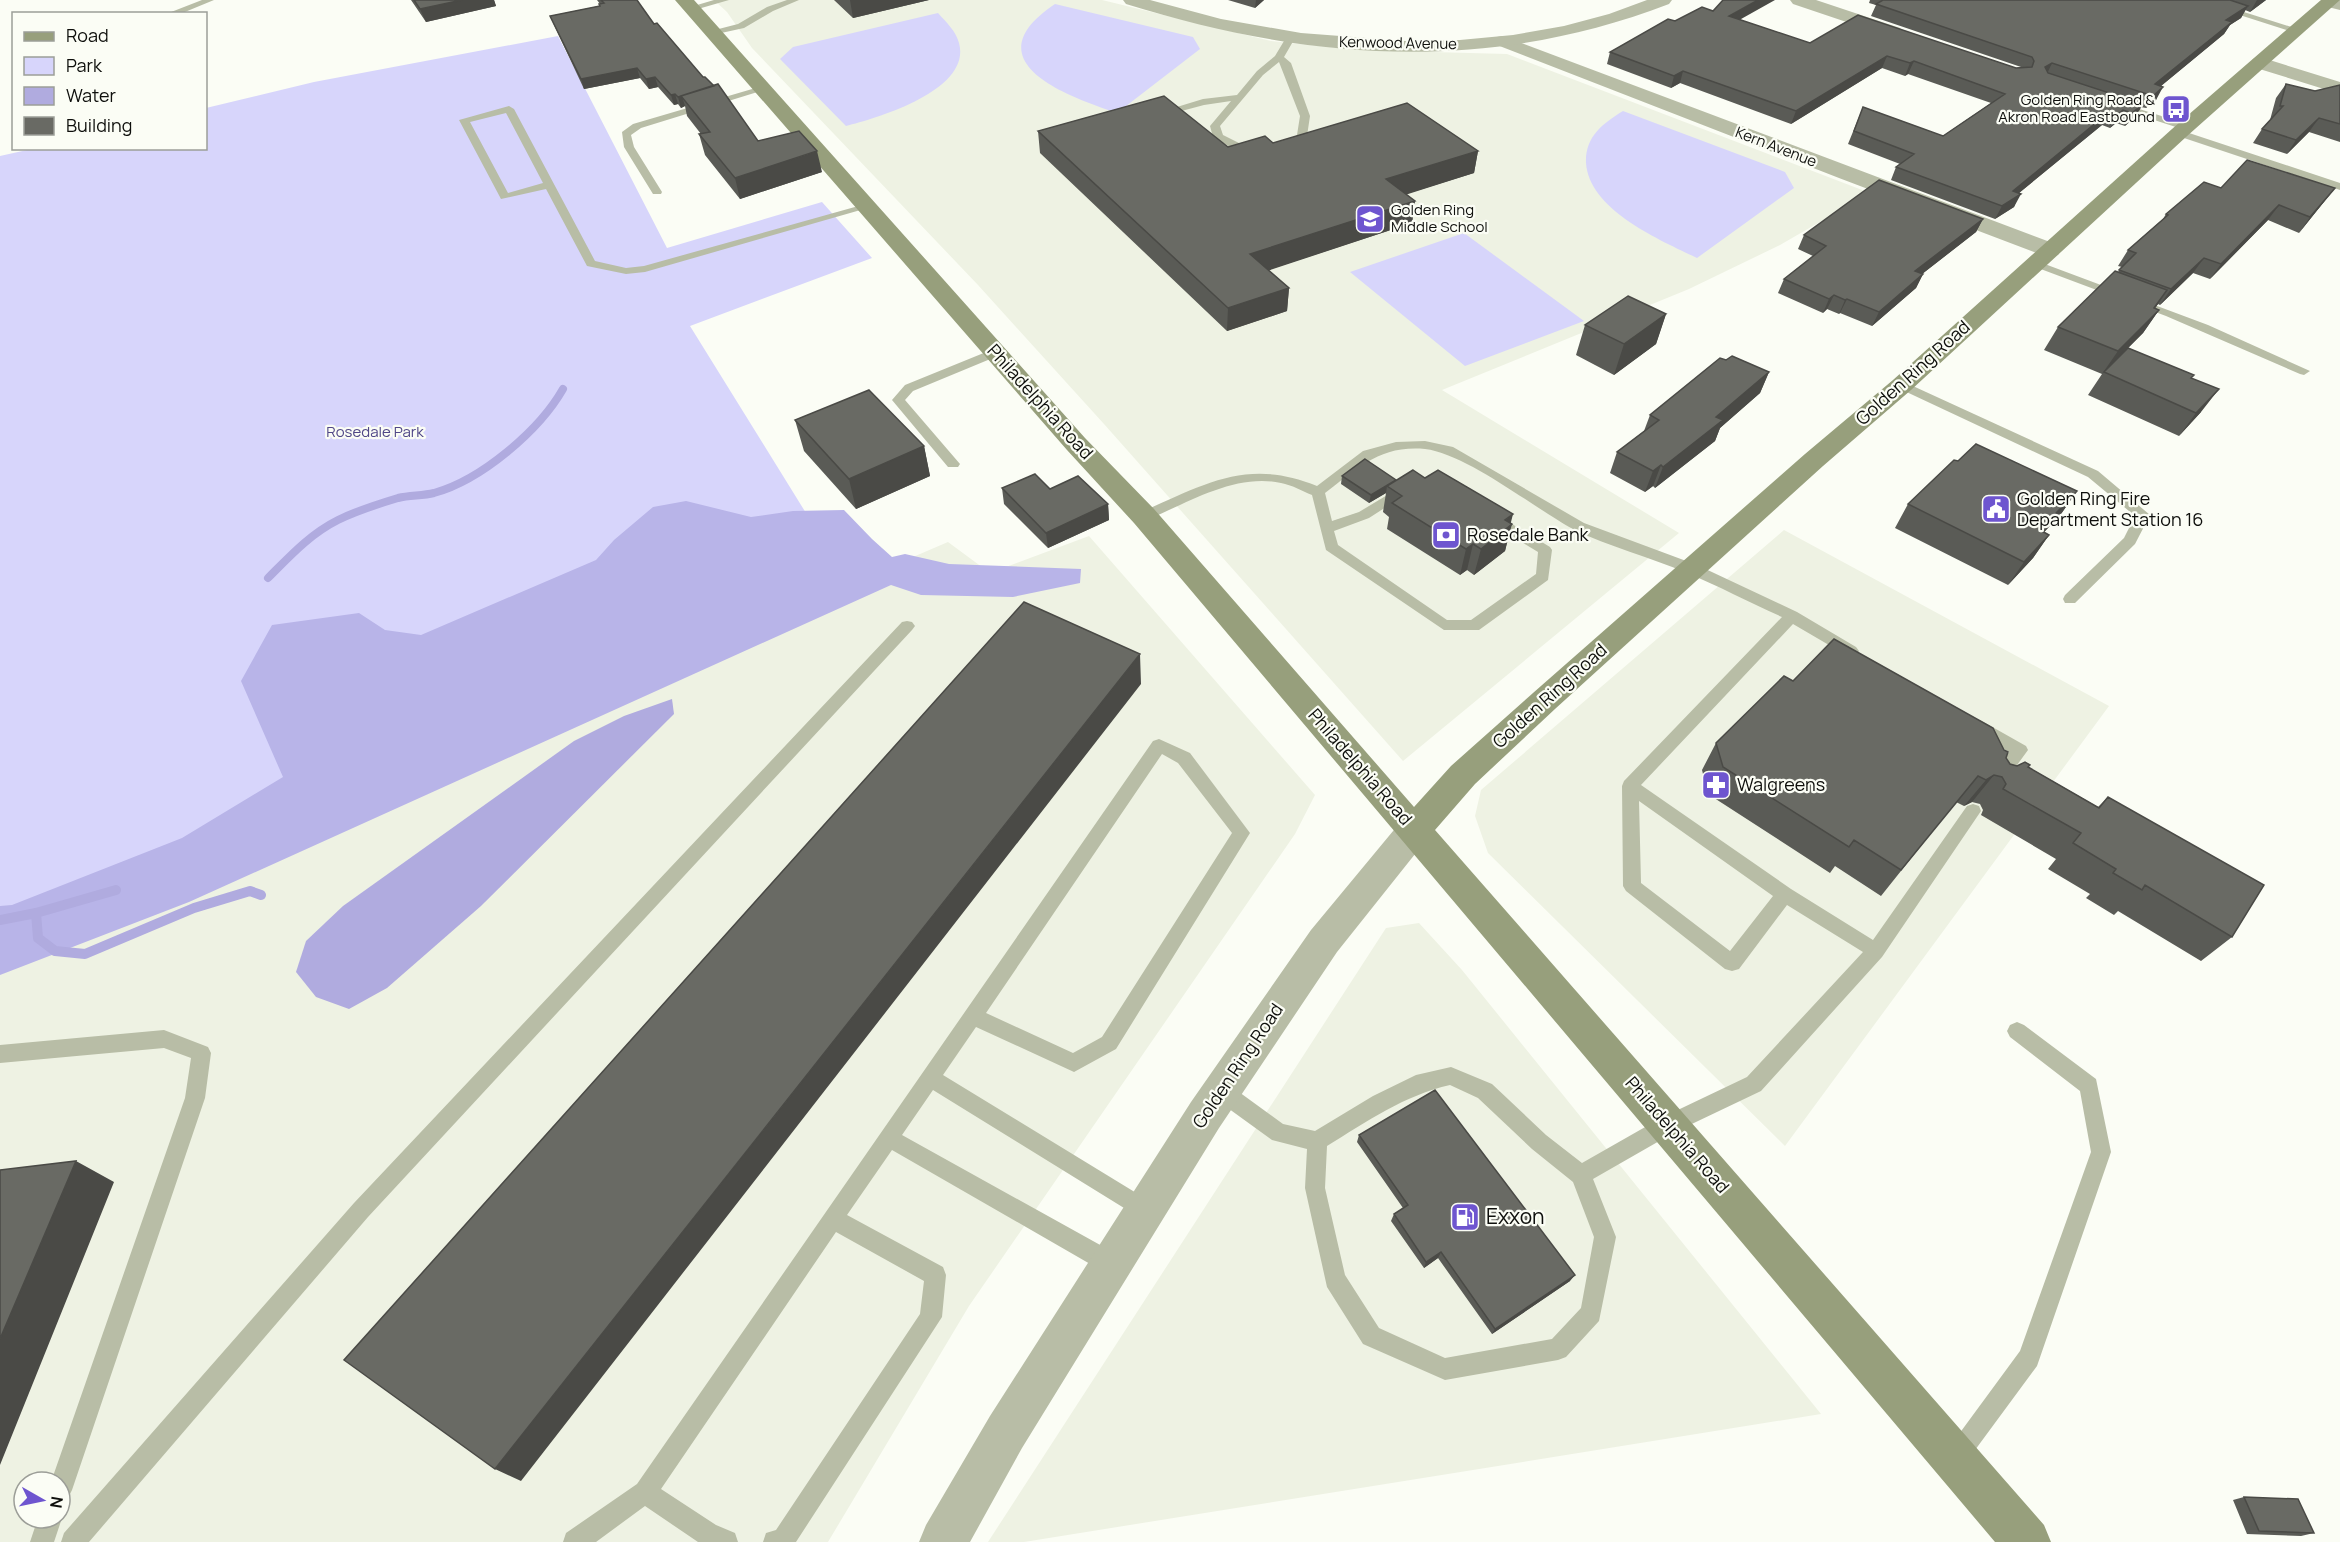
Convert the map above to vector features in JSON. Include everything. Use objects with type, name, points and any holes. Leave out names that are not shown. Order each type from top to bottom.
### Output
[{"type":"main road","name":"Golden Ring Road","points":[[1414,829],[1463,776],[1692,569],[1902,385],[2182,130],[2334,3]]},
{"type":"main road","name":"Philadelphia Road","points":[[688,4],[1076,444],[1144,516],[2027,1542]]},
{"type":"street","name":"Kenwood Avenue","points":[[1132,0],[1228,27],[1290,38],[1380,45],[1503,42],[1610,19],[1663,0]]},
{"type":"street","points":[[1799,0],[1910,38]]},
{"type":"street","name":"Kern Avenue","points":[[1503,42],[2042,256]]},
{"type":"street","points":[[2260,63],[2340,88]]},
{"type":"street","name":"Golden Ring Road","points":[[943,1542],[1006,1432],[1144,1209],[1221,1090],[1324,941],[1414,829]]},
{"type":"lane","points":[[176,12],[210,0]]},
{"type":"lane","points":[[688,4],[725,0]]},
{"type":"lane","points":[[712,32],[741,26],[770,9],[795,0]]},
{"type":"lane","points":[[2197,0],[2299,31]]},
{"type":"lane","points":[[1279,58],[1286,63],[1305,116],[1302,136],[1288,147],[1262,151],[1236,146],[1218,137],[1215,126],[1260,73],[1279,58],[1290,38]]},
{"type":"lane","points":[[657,192],[629,147],[627,134],[637,126],[762,89]]},
{"type":"lane","points":[[1147,117],[1203,102],[1240,97]]},
{"type":"lane","points":[[2110,102],[2340,186]]},
{"type":"lane","points":[[549,185],[505,197],[464,120],[509,109],[591,264],[626,272],[666,264],[866,207]]},
{"type":"lane","points":[[2042,256],[2108,289],[2251,346],[2304,371]]},
{"type":"lane","points":[[952,464],[898,400],[909,388],[996,352]]},
{"type":"lane","points":[[1902,385],[2093,474],[2143,515],[2130,541],[2070,599]]},
{"type":"lane","points":[[1318,492],[1368,454],[1396,447],[1425,445],[1448,450],[1579,526],[1692,569],[1792,616],[1862,657]]},
{"type":"lane","points":[[1144,516],[1221,484],[1252,477],[1280,478],[1318,492]]},
{"type":"lane","points":[[1328,528],[1364,515],[1413,485]]},
{"type":"lane","points":[[1318,492],[1331,547],[1444,625],[1474,626],[1543,576],[1545,550],[1478,510]]},
{"type":"lane","points":[[1785,894],[1732,963],[1632,886],[1630,786],[1792,616]]},
{"type":"lane","points":[[73,1542],[361,1210],[907,626]]},
{"type":"lane","points":[[1971,721],[2020,750],[1994,784]]},
{"type":"lane","points":[[575,1542],[645,1492],[1159,746],[1184,758],[1241,833],[1109,1043],[1074,1063],[973,1016]]},
{"type":"lane","points":[[1630,786],[1785,894],[1876,951]]},
{"type":"lane","points":[[1581,1174],[1668,1125],[1754,1084],[1876,951],[1973,811]]},
{"type":"lane","points":[[1955,1458],[2029,1358],[2101,1152],[2089,1086],[2017,1031]]},
{"type":"lane","points":[[0,1054],[164,1039],[201,1053],[195,1098],[67,1470]]},
{"type":"lane","points":[[1221,1090],[1279,1133],[1317,1141],[1380,1103],[1423,1082],[1451,1076],[1485,1091],[1539,1142],[1581,1174],[1605,1237],[1591,1313],[1558,1349],[1445,1370],[1371,1336],[1335,1279],[1315,1188],[1317,1141]]},
{"type":"lane","points":[[930,1078],[1144,1209]]},
{"type":"lane","points":[[889,1138],[1112,1264]]},
{"type":"lane","points":[[775,1542],[783,1540],[931,1317],[935,1275],[833,1219]]},
{"type":"lane","points":[[645,1492],[707,1534],[726,1542]]},
{"type":"shaded area","name":"Golden Ring Middle School","points":[[714,0],[1102,0],[1271,41],[1358,50],[1507,54],[1870,193],[1780,245],[1689,289],[1442,390],[1679,533],[1403,761],[1104,424],[978,285],[752,48],[727,12]]},
{"type":"shaded area","points":[[686,501],[751,517],[793,511],[844,510],[892,557],[905,554],[949,564],[1081,569],[1080,583],[1013,597],[921,595],[891,585],[189,902],[0,975],[0,906],[12,905],[182,838],[283,777],[241,681],[272,625],[359,613],[385,630],[421,635],[596,560],[614,540],[653,507]]},
{"type":"shaded area","points":[[1784,530],[2109,706],[1785,1146],[1488,853],[1475,816],[1481,790]]},
{"type":"shaded area","points":[[1089,536],[1315,795],[1295,834],[969,1306],[828,1542],[0,1542],[0,972],[850,584],[948,542],[990,573]]},
{"type":"shaded area","points":[[1419,923],[1462,970],[1821,1414],[1024,1542],[988,1542],[1386,928]]},
{"type":"green space","points":[[1055,4],[1193,37],[1200,49],[1117,113],[1074,97],[1053,86],[1035,74],[1024,59],[1022,43],[1031,24]]},
{"type":"green space","points":[[938,13],[953,31],[959,43],[959,60],[951,75],[937,88],[919,99],[899,109],[861,122],[846,126],[780,59],[793,47]]},
{"type":"green space","name":"Rosedale Park","points":[[558,36],[667,248],[822,202],[872,258],[690,326],[850,584],[0,972],[0,156],[27,150],[207,150],[207,108],[314,82]]},
{"type":"green space","points":[[1623,111],[1785,172],[1794,188],[1697,258],[1629,221],[1599,195],[1590,180],[1586,163],[1588,146],[1602,126]]},
{"type":"green space","points":[[1464,233],[1584,321],[1465,366],[1350,272]]},
{"type":"water","points":[[672,699],[674,714],[481,906],[387,988],[349,1009],[316,997],[296,972],[306,941],[343,906],[574,741],[624,716]]},
{"type":"building","points":[[414,0],[462,0],[420,9]]},
{"type":"building","points":[[601,0],[637,0],[654,24],[657,23],[703,77],[714,86],[678,97],[675,94],[671,95],[655,77],[646,79],[637,68],[581,79],[550,16],[600,6],[599,4],[604,3]]},
{"type":"building","points":[[1723,0],[1758,0],[1729,16],[1810,43],[1858,15],[2016,68],[2032,67],[2034,61],[2032,57],[1876,4],[1883,0],[2230,0],[2248,6],[2226,20],[2232,22],[2155,84],[2163,87],[2153,96],[2052,63],[2045,67],[2048,73],[2143,104],[2132,113],[2123,110],[2117,115],[2109,112],[2013,191],[2021,194],[2002,206],[1896,167],[1914,154],[1854,131],[1863,107],[1943,136],[2005,94],[1914,61],[1910,63],[1887,56],[1796,111],[1683,71],[1674,76],[1610,52],[1668,19],[1675,21],[1702,7],[1713,11]]},
{"type":"building","points":[[718,84],[758,141],[799,131],[817,151],[735,178],[699,134],[710,132],[681,96]]},
{"type":"building","points":[[2286,84],[2315,91],[2340,85],[2340,124],[2319,118],[2296,140],[2262,129],[2283,106],[2280,106]]},
{"type":"building","points":[[1164,96],[1228,147],[1265,136],[1273,143],[1407,103],[1478,151],[1386,179],[1415,201],[1250,254],[1289,288],[1228,308],[1038,131]]},
{"type":"building","points":[[2247,160],[2335,188],[2310,217],[2279,205],[2221,264],[2204,258],[2171,289],[2119,270],[2136,253],[2128,250],[2168,215],[2166,214],[2204,182],[2221,188]]},
{"type":"building","points":[[1879,180],[1983,219],[1915,271],[1923,274],[1879,312],[1834,295],[1829,299],[1784,279],[1826,246],[1804,235]]},
{"type":"building","points":[[2115,271],[2167,290],[2154,308],[2159,310],[2118,351],[2058,327]]},
{"type":"building","points":[[1628,296],[1666,314],[1624,344],[1585,325]]},
{"type":"building","points":[[2128,348],[2194,375],[2191,378],[2219,389],[2196,413],[2104,372]]},
{"type":"building","points":[[1732,356],[1769,372],[1716,417],[1723,420],[1663,467],[1661,465],[1653,471],[1617,452],[1659,420],[1650,415],[1720,358],[1726,360]]},
{"type":"building","points":[[869,390],[924,446],[849,479],[795,420]]},
{"type":"building","points":[[1976,444],[2077,491],[2040,530],[2049,535],[2024,562],[1908,504],[1954,460],[1958,461]]},
{"type":"building","points":[[1365,459],[1396,480],[1371,495],[1342,476]]},
{"type":"building","points":[[1413,470],[1425,478],[1438,470],[1513,514],[1505,520],[1512,524],[1481,549],[1473,544],[1466,549],[1392,503],[1402,496],[1387,486]]},
{"type":"building","points":[[1035,474],[1050,489],[1078,476],[1108,504],[1046,533],[1002,488]]},
{"type":"building","points":[[1024,602],[1140,654],[495,1469],[344,1360]]},
{"type":"building","points":[[1834,639],[1993,728],[2004,750],[2008,752],[2006,758],[2010,764],[2017,766],[2025,762],[2030,765],[2028,767],[2099,808],[2108,797],[2264,885],[2232,937],[2145,885],[2142,890],[2113,873],[2116,869],[2073,843],[2081,833],[2003,789],[2006,784],[2002,777],[1994,775],[1986,780],[1978,776],[1901,870],[1854,840],[1849,847],[1723,767],[1716,743],[1784,676],[1793,681]]},
{"type":"building","points":[[1435,1090],[1575,1275],[1495,1329],[1441,1252],[1426,1262],[1394,1214],[1408,1205],[1359,1135]]},
{"type":"building","points":[[76,1161],[0,1339],[0,1170]]},
{"type":"building","points":[[2244,1497],[2298,1499],[2314,1533],[2259,1531]]},
{"type":"waterway","points":[[268,578],[309,539],[338,520],[398,498],[434,493],[471,477],[524,437],[563,389]]},
{"type":"waterway","points":[[36,913],[116,890]]},
{"type":"waterway","points":[[36,913],[38,938],[55,951],[85,954],[194,908],[250,891],[261,895]]},
{"type":"waterway","points":[[0,920],[36,913]]},
{"type":"place","name":"Golden Ring Road & Akron Road Eastbound","points":[[2176,109]]},
{"type":"place","name":"Golden Ring Middle School","points":[[1370,219]]},
{"type":"place","name":"Golden Ring Fire Department Station 16","points":[[1996,509]]},
{"type":"place","name":"Rosedale Bank","points":[[1446,535]]},
{"type":"place","name":"Walgreens","points":[[1716,785]]},
{"type":"place","name":"Exxon","points":[[1465,1217]]}]
